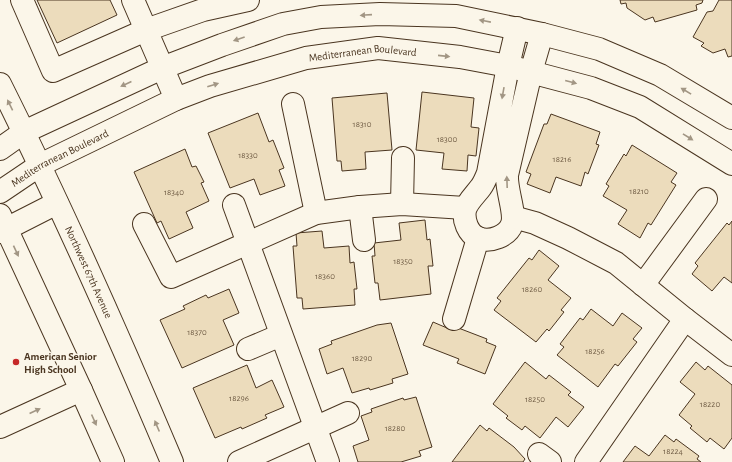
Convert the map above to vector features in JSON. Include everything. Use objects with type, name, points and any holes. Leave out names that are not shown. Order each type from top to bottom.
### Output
[{"type":"street","points":[[22,0],[53,71],[146,30],[203,10],[248,0]]},
{"type":"street","points":[[133,0],[176,99]]},
{"type":"street","points":[[0,149],[24,132],[162,68],[222,44],[283,24],[321,17],[380,14],[456,16],[517,28],[599,49],[660,75],[732,118]]},
{"type":"street","points":[[517,28],[508,66],[488,173],[482,185],[465,208],[464,217],[469,231],[478,238],[489,240],[500,237],[508,232],[512,223],[513,217],[507,175],[531,72],[542,34]]},
{"type":"street","name":"Mediterranean Boulevard","points":[[0,192],[40,165],[176,99],[210,86],[306,58],[378,48],[460,57],[508,66],[591,88],[640,107],[732,164]]},
{"type":"street","name":"Northwest 67th Avenue","points":[[0,84],[40,165],[133,369],[172,462]]},
{"type":"street","points":[[293,104],[316,213]]},
{"type":"street","points":[[402,204],[403,158]]},
{"type":"street","points":[[643,285],[706,199]]},
{"type":"street","points":[[57,202],[2,225],[81,390],[113,462]]},
{"type":"street","points":[[144,224],[171,277],[316,213],[360,207],[402,204],[465,208]]},
{"type":"street","points":[[234,205],[328,462]]},
{"type":"street","points":[[360,207],[364,240]]},
{"type":"street","points":[[513,217],[535,224],[568,238],[616,263],[732,355]]},
{"type":"street","points":[[454,319],[478,238]]},
{"type":"street","points":[[586,462],[685,319]]},
{"type":"street","points":[[248,349],[281,334]]},
{"type":"street","points":[[0,427],[81,390]]},
{"type":"street","points":[[239,462],[348,413]]},
{"type":"building","points":[[37,0],[110,0],[117,15],[57,43]]},
{"type":"building","points":[[620,0],[703,0],[702,3],[696,5],[697,10],[655,22],[653,17],[645,20],[627,8],[626,3],[621,4]]},
{"type":"building","points":[[719,0],[732,0],[732,56],[728,57],[725,49],[713,53],[701,46],[704,43],[693,37],[707,12],[713,11]]},
{"type":"building","points":[[422,92],[474,98],[471,127],[479,128],[476,156],[468,155],[467,171],[442,169],[444,153],[416,150]]},
{"type":"building","points":[[387,93],[392,150],[365,152],[366,169],[342,171],[341,161],[337,161],[332,98]]},
{"type":"building","points":[[258,113],[269,142],[273,140],[284,168],[279,170],[285,186],[260,195],[254,179],[230,188],[208,133]]},
{"type":"building","points":[[551,114],[600,132],[596,144],[599,145],[588,174],[585,172],[581,186],[556,177],[550,193],[527,184],[531,174],[526,172],[544,124],[547,124]]},
{"type":"building","points":[[632,145],[677,173],[671,182],[676,185],[651,225],[648,223],[640,238],[618,224],[627,210],[603,196],[609,186],[606,184],[624,154],[626,156]]},
{"type":"building","points":[[185,149],[192,167],[196,166],[204,182],[201,183],[209,201],[186,212],[193,228],[169,239],[161,221],[157,223],[134,172]]},
{"type":"building","points":[[425,220],[427,240],[430,239],[433,266],[428,266],[431,294],[380,300],[378,283],[375,283],[372,256],[375,256],[374,243],[401,240],[399,223]]},
{"type":"building","points":[[732,221],[732,283],[724,277],[712,291],[692,274],[698,266],[695,263],[727,223],[729,225]]},
{"type":"building","points":[[322,231],[324,248],[349,246],[350,263],[354,262],[357,289],[354,289],[355,305],[303,309],[302,298],[297,298],[293,246],[297,246],[296,233]]},
{"type":"building","points":[[539,250],[559,266],[548,280],[571,298],[561,310],[564,312],[549,331],[547,329],[536,342],[494,310],[501,301],[497,298],[529,258],[532,260]]},
{"type":"building","points":[[229,289],[239,313],[223,320],[234,345],[182,368],[160,320],[185,309],[183,306],[206,295],[208,298]]},
{"type":"building","points":[[591,309],[613,326],[622,313],[642,328],[633,339],[637,342],[618,366],[615,364],[598,387],[557,355],[564,347],[560,344],[580,318],[583,320]]},
{"type":"building","points":[[433,322],[447,328],[448,324],[487,339],[486,342],[496,346],[485,374],[457,363],[459,359],[423,345]]},
{"type":"building","points":[[391,323],[408,374],[392,379],[393,383],[370,390],[369,388],[352,393],[343,368],[327,374],[319,349],[332,344],[331,341],[377,325]]},
{"type":"building","points":[[525,362],[546,379],[549,375],[571,392],[568,395],[584,407],[568,427],[556,417],[540,438],[525,426],[522,430],[506,418],[508,416],[493,404]]},
{"type":"building","points":[[696,362],[705,370],[708,366],[732,385],[732,438],[724,449],[710,438],[707,442],[690,428],[692,426],[679,415],[695,394],[680,382]]},
{"type":"building","points":[[247,365],[256,388],[272,380],[284,407],[265,415],[267,418],[242,429],[241,427],[215,438],[193,388]]},
{"type":"building","points":[[416,397],[432,447],[419,451],[421,456],[401,462],[358,462],[353,446],[369,440],[361,416],[372,412],[371,409],[403,398],[404,400]]},
{"type":"building","points":[[480,425],[487,431],[489,428],[514,447],[525,459],[523,462],[452,462]]},
{"type":"building","points":[[665,435],[674,442],[676,439],[699,456],[697,459],[701,462],[623,462],[635,446],[649,456]]},
{"type":"place","name":"American Senior High School","points":[[16,362]]}]
